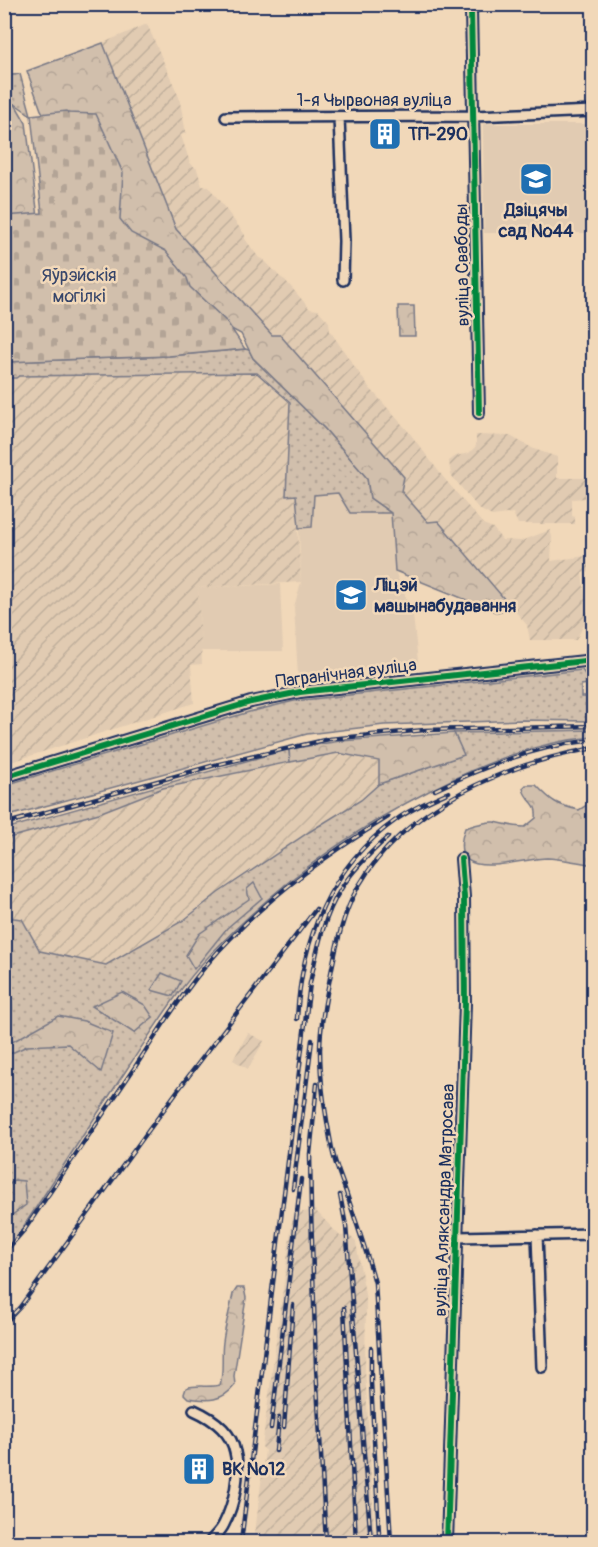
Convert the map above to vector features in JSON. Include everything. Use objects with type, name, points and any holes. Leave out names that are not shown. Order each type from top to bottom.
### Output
[{"type":"street","name":"вуліца Свабоды","points":[[479,413],[471,9],[480,4]]},
{"type":"street","name":"1-я Чырвоная вуліца","points":[[226,117],[474,116],[594,111]]},
{"type":"street","points":[[339,117],[344,241],[343,280]]},
{"type":"street","name":"Пагранічная вуліца","points":[[4,777],[251,702],[300,692],[594,660]]},
{"type":"street","name":"вуліца Аляксандра Матросава","points":[[447,1542],[465,1003],[464,897],[461,859]]},
{"type":"street","points":[[458,1237],[594,1234]]},
{"type":"street","points":[[537,1235],[542,1367]]},
{"type":"street","points":[[194,1410],[210,1418],[225,1431],[235,1451],[236,1473],[232,1499],[224,1525],[210,1542]]},
{"type":"shaded area","points":[[147,24],[179,97],[186,133],[181,135],[190,163],[197,169],[202,186],[209,187],[259,258],[285,280],[310,309],[318,310],[329,322],[330,331],[368,386],[408,431],[483,524],[493,528],[502,540],[521,541],[550,530],[551,561],[593,555],[593,571],[582,573],[588,617],[576,640],[530,640],[527,625],[438,521],[428,522],[401,491],[280,335],[273,335],[176,229],[103,43]]},
{"type":"shaded area","name":"Дзіцячы сад №44","points":[[483,124],[588,124],[590,233],[484,233]]},
{"type":"shaded area","points":[[257,373],[290,402],[287,496],[296,495],[301,582],[198,588],[202,664],[191,665],[194,703],[5,764],[4,378]]},
{"type":"shaded area","points":[[476,435],[510,436],[534,449],[557,457],[557,478],[586,478],[586,498],[572,499],[572,516],[575,517],[575,524],[518,524],[513,513],[492,516],[479,509],[451,475],[449,461],[456,456],[469,453],[476,446]]},
{"type":"shaded area","name":"Ліцэй машынабудавання","points":[[338,493],[350,513],[391,513],[395,571],[413,615],[418,662],[298,677],[294,607],[301,582],[299,528],[312,527],[313,495]]},
{"type":"shaded area","points":[[280,584],[283,651],[201,651],[198,588]]},
{"type":"shaded area","points":[[338,753],[379,761],[379,784],[361,800],[218,893],[184,920],[106,965],[40,951],[22,919],[5,917],[5,839],[99,813],[163,788]]},
{"type":"shaded area","points":[[248,1033],[264,1041],[248,1069],[233,1060]]},
{"type":"shaded area","points":[[315,1210],[340,1236],[349,1235],[356,1242],[366,1300],[365,1370],[375,1542],[254,1542],[265,1450],[262,1447],[293,1214]]},
{"type":"green space","points":[[103,43],[176,229],[272,335],[280,335],[404,477],[401,491],[428,522],[438,521],[512,608],[496,612],[395,571],[391,513],[370,498],[367,478],[325,429],[253,358],[241,334],[222,324],[206,347],[41,110],[27,71]]},
{"type":"green space","points":[[20,74],[31,115],[15,104],[8,105],[5,125],[5,76]]},
{"type":"green space","points":[[15,104],[26,123],[39,225],[5,337],[5,126],[8,106]]},
{"type":"green space","name":"Яўрэйскія могілкі","points":[[67,111],[68,113],[96,114],[123,173],[120,219],[131,233],[166,251],[187,278],[190,287],[227,322],[245,349],[169,356],[5,362],[5,216],[42,213],[31,115]]},
{"type":"green space","points":[[398,306],[414,306],[415,336],[399,336]]},
{"type":"green space","points":[[249,350],[253,358],[325,429],[367,478],[370,498],[391,513],[350,513],[338,493],[314,495],[312,527],[299,528],[296,495],[286,496],[290,402],[257,373],[5,378],[4,362],[169,356]]},
{"type":"green space","points":[[582,670],[587,677],[588,684],[581,685],[581,697],[593,697],[593,721],[521,720],[384,725],[307,734],[5,817],[5,785],[249,712],[294,701]]},
{"type":"green space","points":[[593,730],[593,737],[530,749],[470,771],[431,790],[341,843],[260,906],[198,968],[177,996],[20,1232],[5,1249],[4,1013],[12,1010],[9,978],[5,977],[5,917],[22,919],[40,951],[106,965],[184,920],[218,893],[361,800],[379,784],[463,755],[454,733]]},
{"type":"green space","points":[[454,733],[464,755],[379,784],[379,761],[338,753],[290,762],[289,749],[340,741]]},
{"type":"green space","points":[[289,749],[290,762],[163,788],[99,813],[5,839],[5,829]]},
{"type":"green space","points":[[526,785],[536,785],[555,802],[579,810],[593,801],[593,865],[547,858],[488,865],[475,863],[465,858],[461,846],[465,828],[491,822],[525,827],[536,818],[535,808],[524,793],[523,788]]},
{"type":"green space","points":[[254,883],[262,898],[227,928],[194,969],[186,955],[199,934],[249,899],[247,889]]},
{"type":"green space","points":[[162,973],[181,981],[173,996],[151,990]]},
{"type":"green space","points":[[122,992],[145,1005],[153,1017],[134,1033],[92,1006]]},
{"type":"green space","points":[[58,1016],[84,1021],[113,1033],[101,1072],[68,1044],[27,1046],[5,1056],[5,1046]]},
{"type":"green space","points":[[14,1180],[24,1181],[26,1205],[5,1220],[5,1189]]},
{"type":"green space","points":[[237,1288],[244,1288],[246,1298],[234,1376],[235,1385],[225,1395],[214,1399],[188,1398],[184,1394],[186,1388],[220,1385],[222,1347],[233,1294]]},
{"type":"railway","points":[[4,824],[215,765],[329,739],[425,730],[594,726]]},
{"type":"railway","points":[[435,790],[509,759],[547,748],[586,741]]},
{"type":"railway","points":[[391,1542],[375,1283],[333,1155],[321,1075],[322,1023],[340,932],[352,898],[378,858],[402,833],[430,812],[460,793],[526,765],[594,748]]},
{"type":"railway","points":[[297,1019],[305,961],[313,933],[323,907],[337,882],[353,859],[396,820],[422,804],[449,792]]},
{"type":"railway","points":[[4,1253],[25,1229],[180,1000],[216,953],[266,904],[286,888],[325,858],[388,817]]},
{"type":"railway","points":[[241,1542],[310,983],[321,935],[335,900],[357,868],[388,837]]},
{"type":"railway","points":[[4,1324],[20,1307],[178,1090],[316,909]]},
{"type":"railway","points":[[293,1189],[312,1040]]},
{"type":"railway","points":[[317,1084],[310,1154],[311,1210],[316,1367],[326,1542]]},
{"type":"railway","points":[[271,1428],[301,1179]]},
{"type":"railway","points":[[340,1195],[346,1226],[371,1542]]},
{"type":"railway","points":[[284,1427],[293,1305]]},
{"type":"railway","points":[[344,1308],[356,1542]]},
{"type":"railway","points":[[371,1348],[379,1534]]},
{"type":"railway","points":[[276,1451],[279,1418]]},
{"type":"cycle path","points":[[479,413],[471,9],[480,4]]},
{"type":"cycle path","points":[[4,777],[251,702],[300,692],[594,660]]},
{"type":"cycle path","points":[[447,1542],[465,1003],[464,897],[461,859]]},
{"type":"place","name":"ТП-290","points":[[385,134]]},
{"type":"place","name":"Дзіцячы сад №44","points":[[536,179]]},
{"type":"place","name":"Ліцэй машынабудавання","points":[[351,595]]},
{"type":"place","name":"ВК №12","points":[[199,1469]]}]
